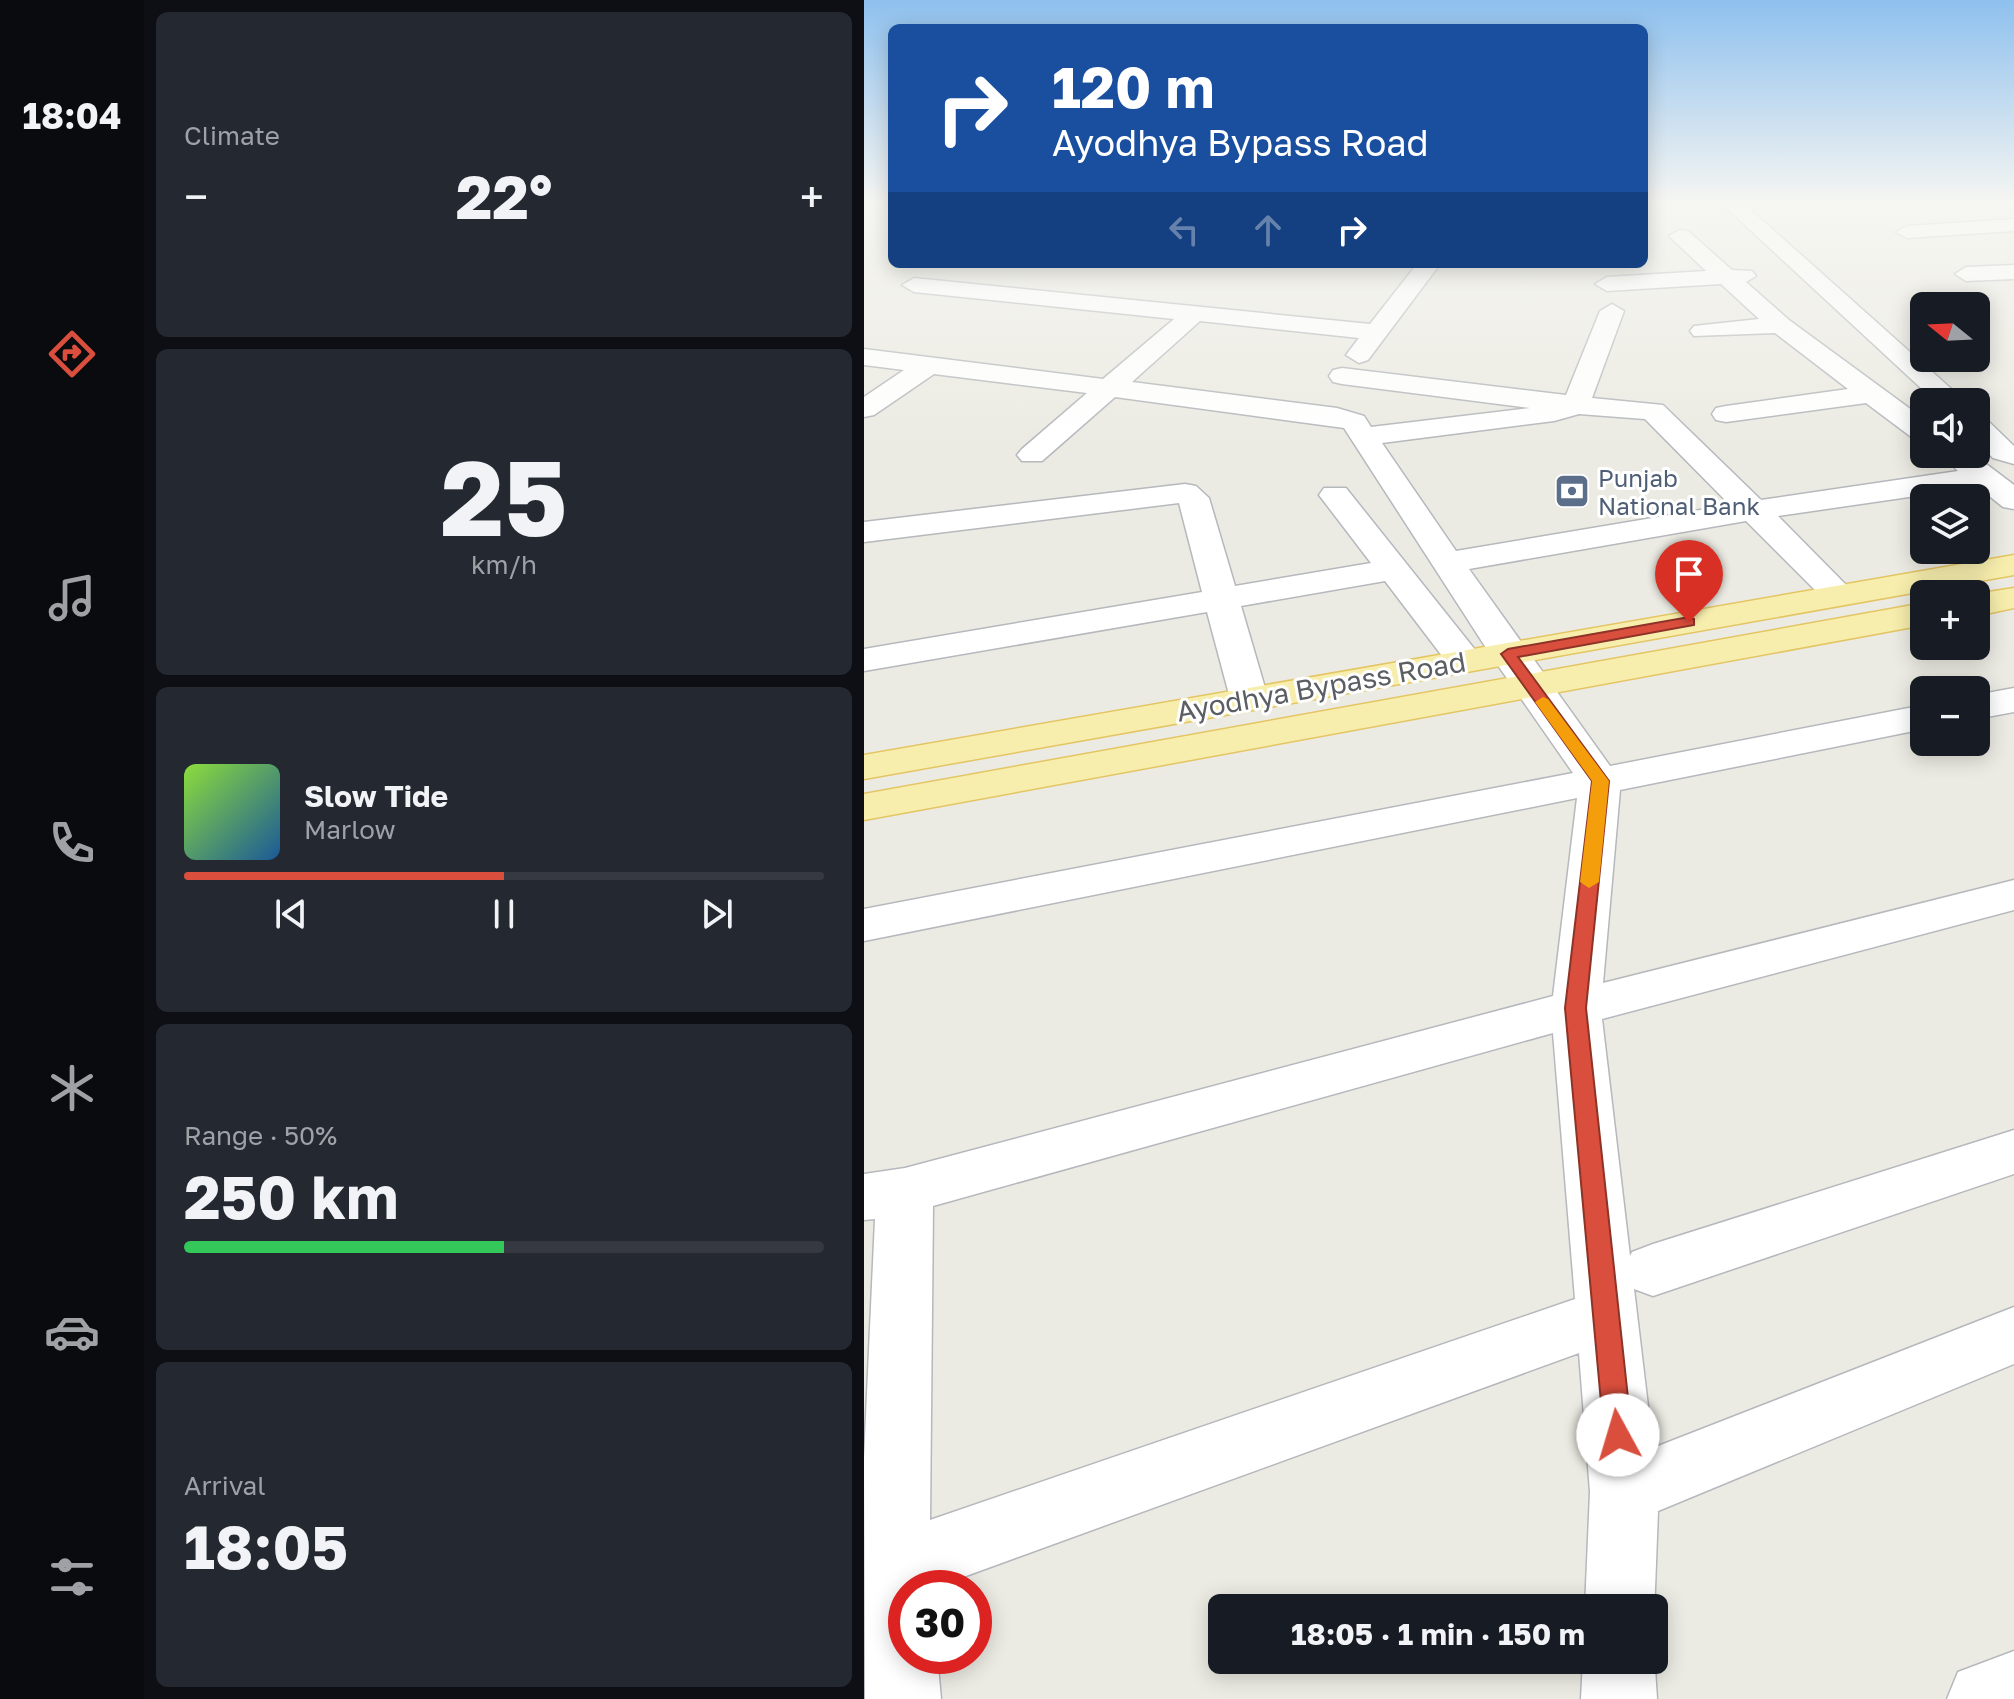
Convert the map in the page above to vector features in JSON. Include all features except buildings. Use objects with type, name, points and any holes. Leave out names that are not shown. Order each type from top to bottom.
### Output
[{"type":"main road","name":"Ayodhya Bypass Road","points":[[864,807],[1519,670],[1838,594],[2014,565]]},
{"type":"main road","points":[[1990,602],[2014,598]]},
{"type":"main road","name":"Ayodhya Bypass Road","points":[[864,767],[1465,661],[1519,670],[1910,616]]},
{"type":"street","points":[[923,281],[914,285],[1376,332]]},
{"type":"street","points":[[1311,413],[1416,281]]},
{"type":"street","points":[[1607,284],[1653,281]]},
{"type":"street","points":[[1731,281],[1780,325],[1910,423]]},
{"type":"street","points":[[1819,281],[1937,388]]},
{"type":"street","points":[[1366,436],[1554,413],[1576,405],[1612,311]]},
{"type":"street","points":[[1032,455],[1194,314]]},
{"type":"street","points":[[1703,331],[1780,325]]},
{"type":"street","points":[[864,357],[1311,413],[1354,422],[1519,670],[1600,781],[1576,1008],[1624,1492],[1621,1594]]},
{"type":"street","points":[[864,409],[929,365]]},
{"type":"street","points":[[1342,376],[1576,405],[1653,411],[1838,594]]},
{"type":"street","points":[[1726,414],[1869,394]]},
{"type":"street","points":[[1990,439],[2003,452],[2014,455]]},
{"type":"street","points":[[1971,468],[2014,500]]},
{"type":"street","points":[[1446,563],[1756,510],[1983,477]]},
{"type":"street","points":[[864,532],[1185,493],[1193,498],[1224,599],[1249,698]]},
{"type":"street","points":[[1335,495],[1465,661]]},
{"type":"street","points":[[864,660],[1396,569]]},
{"type":"street","points":[[1990,704],[2014,700]]},
{"type":"street","points":[[864,925],[1910,720]]},
{"type":"street","points":[[903,1699],[894,1567],[884,1194],[1576,1008],[2014,895]]},
{"type":"street","points":[[1653,1270],[2014,1152]]},
{"type":"street","points":[[894,1567],[1606,1316]]},
{"type":"street","points":[[1624,1492],[2014,1335]]},
{"type":"street","points":[[1619,1699],[1620,1674]]},
{"type":"street","points":[[1985,1699],[2014,1688]]},
{"type":"slow traffic","points":[[1543,702],[1600,781],[1589,882]]},
{"type":"place","name":"Punjab National Bank","points":[[1572,491]]},
{"type":"route","points":[[1618,1435],[1576,1008],[1600,781],[1508,654],[1689,622]]}]
